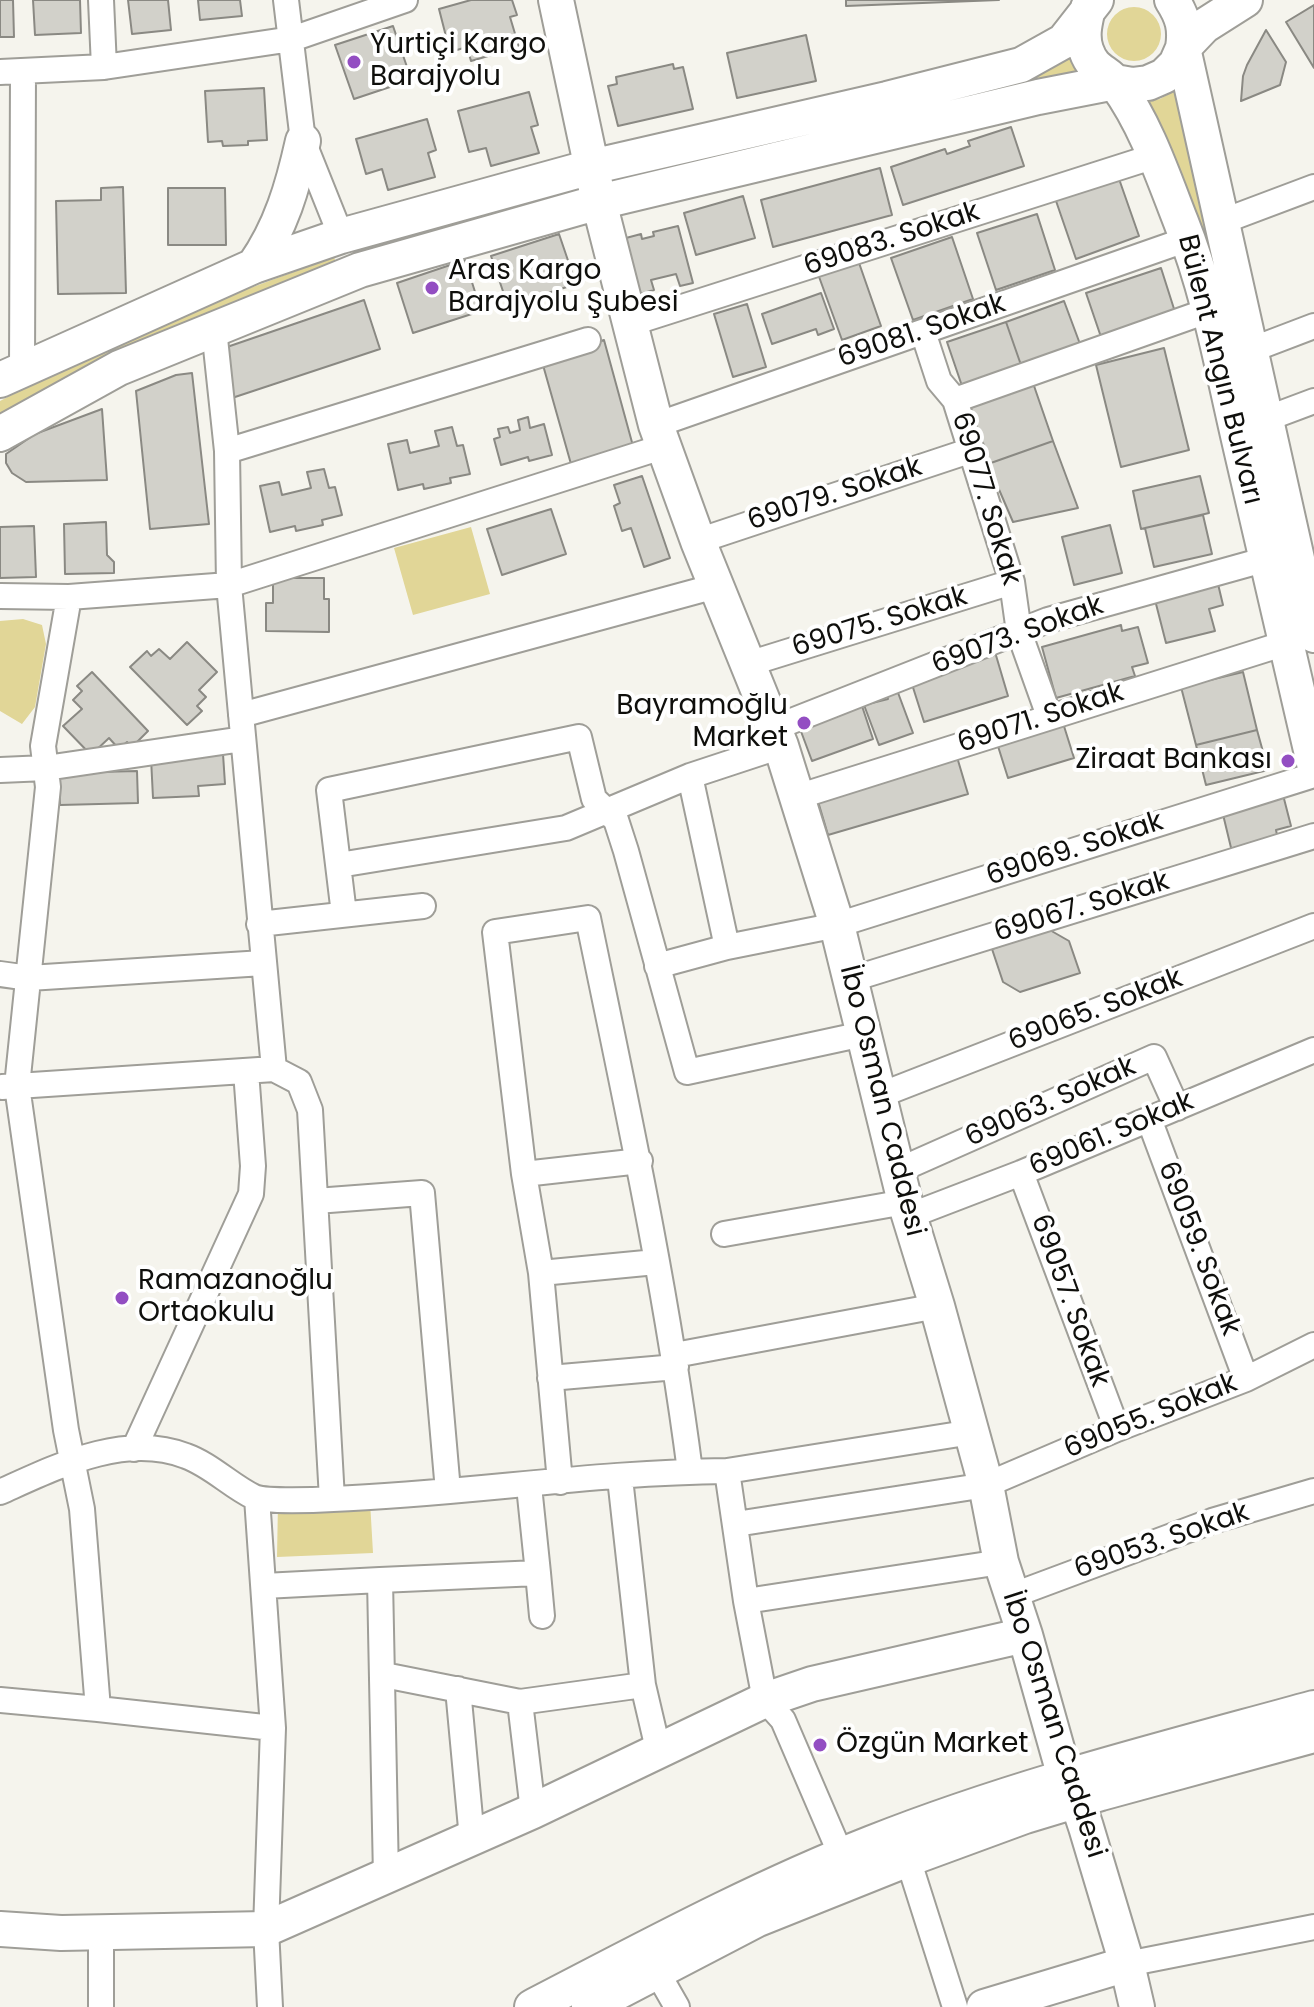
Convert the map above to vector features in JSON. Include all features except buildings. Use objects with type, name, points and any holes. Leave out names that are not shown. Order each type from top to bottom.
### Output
[{"type":"main road","name":"İbo Osman Caddesi","points":[[556,0],[599,202],[659,436],[778,737],[837,925],[904,1196],[986,1485],[1001,1562],[1068,1789],[1081,1812],[1137,2007]]},
{"type":"main road","name":"Bülent Angın Bulvarı","points":[[1172,0],[1181,15],[1185,31],[1183,48],[1266,419],[1292,553],[1314,763]]},
{"type":"main road","points":[[0,434],[119,368],[360,270],[599,202],[1038,97],[1115,82],[1132,85],[1148,83],[1164,76],[1176,64],[1183,48],[1204,26],[1245,0]]},
{"type":"main road","points":[[11,375],[254,266],[341,236],[591,167],[1021,65],[1064,41],[1091,4]]},
{"type":"main road","name":"Bülent Angın Bulvarı","points":[[1091,4],[1083,29],[1084,46],[1101,73],[1115,82],[1155,156],[1188,239],[1207,311],[1292,553]]},
{"type":"main road","points":[[254,266],[265,250],[290,196],[303,141]]},
{"type":"main road","points":[[341,236],[360,270]]},
{"type":"main road","points":[[0,1929],[61,1933],[266,1929],[472,1839],[765,1700],[812,1684],[1025,1635]]},
{"type":"main road","points":[[589,2007],[758,1919],[908,1859],[1068,1789],[1314,1708]]},
{"type":"main road","points":[[532,2007],[750,1895],[841,1855],[969,1807],[1068,1789],[1314,1735]]},
{"type":"main road","points":[[984,2007],[1127,1964]]},
{"type":"street","points":[[101,0],[104,67]]},
{"type":"street","points":[[286,0],[303,141],[341,236]]},
{"type":"street","points":[[11,375],[12,72],[104,67],[292,39],[405,0]]},
{"type":"street","name":"69083. Sokak","points":[[629,324],[1155,156]]},
{"type":"street","points":[[1221,222],[1314,187]]},
{"type":"street","name":"69081. Sokak","points":[[0,596],[69,597],[229,585],[659,436],[923,332],[1188,239]]},
{"type":"street","name":"69077. Sokak","points":[[1049,716],[1019,632],[1012,582],[955,400],[1207,311]]},
{"type":"street","points":[[1251,350],[1314,326]]},
{"type":"street","points":[[214,329],[227,451],[229,585],[274,1069]]},
{"type":"street","points":[[923,332],[939,381],[955,400]]},
{"type":"street","points":[[227,451],[588,340]]},
{"type":"street","points":[[1266,419],[1314,401]]},
{"type":"street","name":"69079. Sokak","points":[[698,541],[972,450]]},
{"type":"street","name":"69073. Sokak","points":[[339,865],[566,828],[1048,620],[1292,553]]},
{"type":"street","name":"69075. Sokak","points":[[748,664],[1012,582]]},
{"type":"street","points":[[0,770],[46,768],[242,727],[716,586]]},
{"type":"street","points":[[69,597],[43,746],[48,787],[29,978],[8,1087],[82,1509],[98,1709]]},
{"type":"street","name":"69071. Sokak","points":[[797,797],[1300,639]]},
{"type":"street","points":[[344,914],[329,790],[579,737],[594,799],[616,820],[621,835],[687,1072],[863,1034]]},
{"type":"street","name":"69069. Sokak","points":[[657,966],[727,947],[837,925],[1314,775]]},
{"type":"street","points":[[690,776],[727,947]]},
{"type":"street","name":"69067. Sokak","points":[[849,980],[1314,836]]},
{"type":"street","points":[[259,924],[423,906]]},
{"type":"street","points":[[560,1482],[541,1273],[524,1174],[495,932],[588,918],[640,1161],[676,1361],[690,1471]]},
{"type":"street","name":"69065. Sokak","points":[[878,1096],[1314,926]]},
{"type":"street","points":[[0,974],[29,978],[263,963]]},
{"type":"street","name":"69061. Sokak","points":[[904,1196],[1021,1173],[1314,1050]]},
{"type":"street","name":"69063. Sokak","points":[[904,1196],[1154,1057],[1177,1108]]},
{"type":"street","points":[[8,1087],[274,1069],[299,1082],[310,1110],[332,1499]]},
{"type":"street","points":[[134,1449],[251,1194],[253,1166],[246,1071]]},
{"type":"street","name":"69059. Sokak","points":[[1149,1119],[1246,1379]]},
{"type":"street","points":[[524,1174],[640,1161]]},
{"type":"street","name":"69057. Sokak","points":[[1021,1173],[1117,1429]]},
{"type":"street","points":[[316,1201],[422,1193],[448,1491]]},
{"type":"street","points":[[724,1234],[904,1196]]},
{"type":"street","points":[[541,1273],[656,1262]]},
{"type":"street","points":[[550,1378],[676,1361],[937,1306]]},
{"type":"street","name":"69055. Sokak","points":[[736,1524],[986,1485],[1117,1429],[1246,1379],[1314,1345]]},
{"type":"street","points":[[0,1492],[72,1460],[134,1449],[160,1450],[187,1456],[257,1498],[332,1499],[529,1486],[690,1471],[727,1471],[972,1432]]},
{"type":"street","points":[[727,1471],[746,1601],[765,1700],[783,1720],[841,1855]]},
{"type":"street","points":[[620,1478],[643,1685],[658,1749]]},
{"type":"street","points":[[529,1486],[542,1616]]},
{"type":"street","name":"69053. Sokak","points":[[1011,1596],[1212,1521],[1314,1491]]},
{"type":"street","points":[[257,1498],[273,1728],[266,1929],[270,2007]]},
{"type":"street","points":[[746,1601],[1001,1562]]},
{"type":"street","points":[[264,1586],[538,1573]]},
{"type":"street","points":[[380,1580],[386,1877]]},
{"type":"street","points":[[384,1675],[520,1702],[643,1685]]},
{"type":"street","points":[[458,1689],[472,1839]]},
{"type":"street","points":[[0,1700],[273,1728]]},
{"type":"street","points":[[520,1702],[533,1811]]},
{"type":"street","points":[[908,1859],[955,2007]]},
{"type":"street","points":[[1127,1964],[1314,1927]]},
{"type":"street","points":[[101,1932],[101,2007]]},
{"type":"street","points":[[657,1972],[677,2007]]},
{"type":"shaded area","points":[[1134,7],[1153,15],[1161,34],[1153,53],[1134,61],[1115,53],[1107,34],[1115,15]]},
{"type":"shaded area","points":[[1071,57],[1079,74],[615,185],[613,178],[1024,78]]},
{"type":"shaded area","points":[[1178,88],[1233,330],[1135,104],[1160,99]]},
{"type":"shaded area","points":[[565,187],[568,196],[377,254],[374,245]]},
{"type":"shaded area","points":[[334,257],[337,266],[0,415],[0,401],[97,351],[207,304]]},
{"type":"shaded area","points":[[471,527],[490,594],[413,615],[394,548]]},
{"type":"shaded area","points":[[23,619],[42,625],[46,644],[35,707],[22,724],[0,711],[0,621]]},
{"type":"shaded area","points":[[370,1501],[373,1553],[277,1557],[278,1502]]},
{"type":"place","name":"Yurtiçi Kargo Barajyolu","points":[[354,62]]},
{"type":"place","name":"Aras Kargo Barajyolu Şubesi","points":[[432,288]]},
{"type":"place","name":"Bayramoğlu Market","points":[[804,723]]},
{"type":"place","name":"Ziraat Bankası","points":[[1288,761]]},
{"type":"place","name":"Ramazanoğlu Ortaokulu","points":[[122,1298]]},
{"type":"place","name":"Özgün Market","points":[[820,1745]]}]
